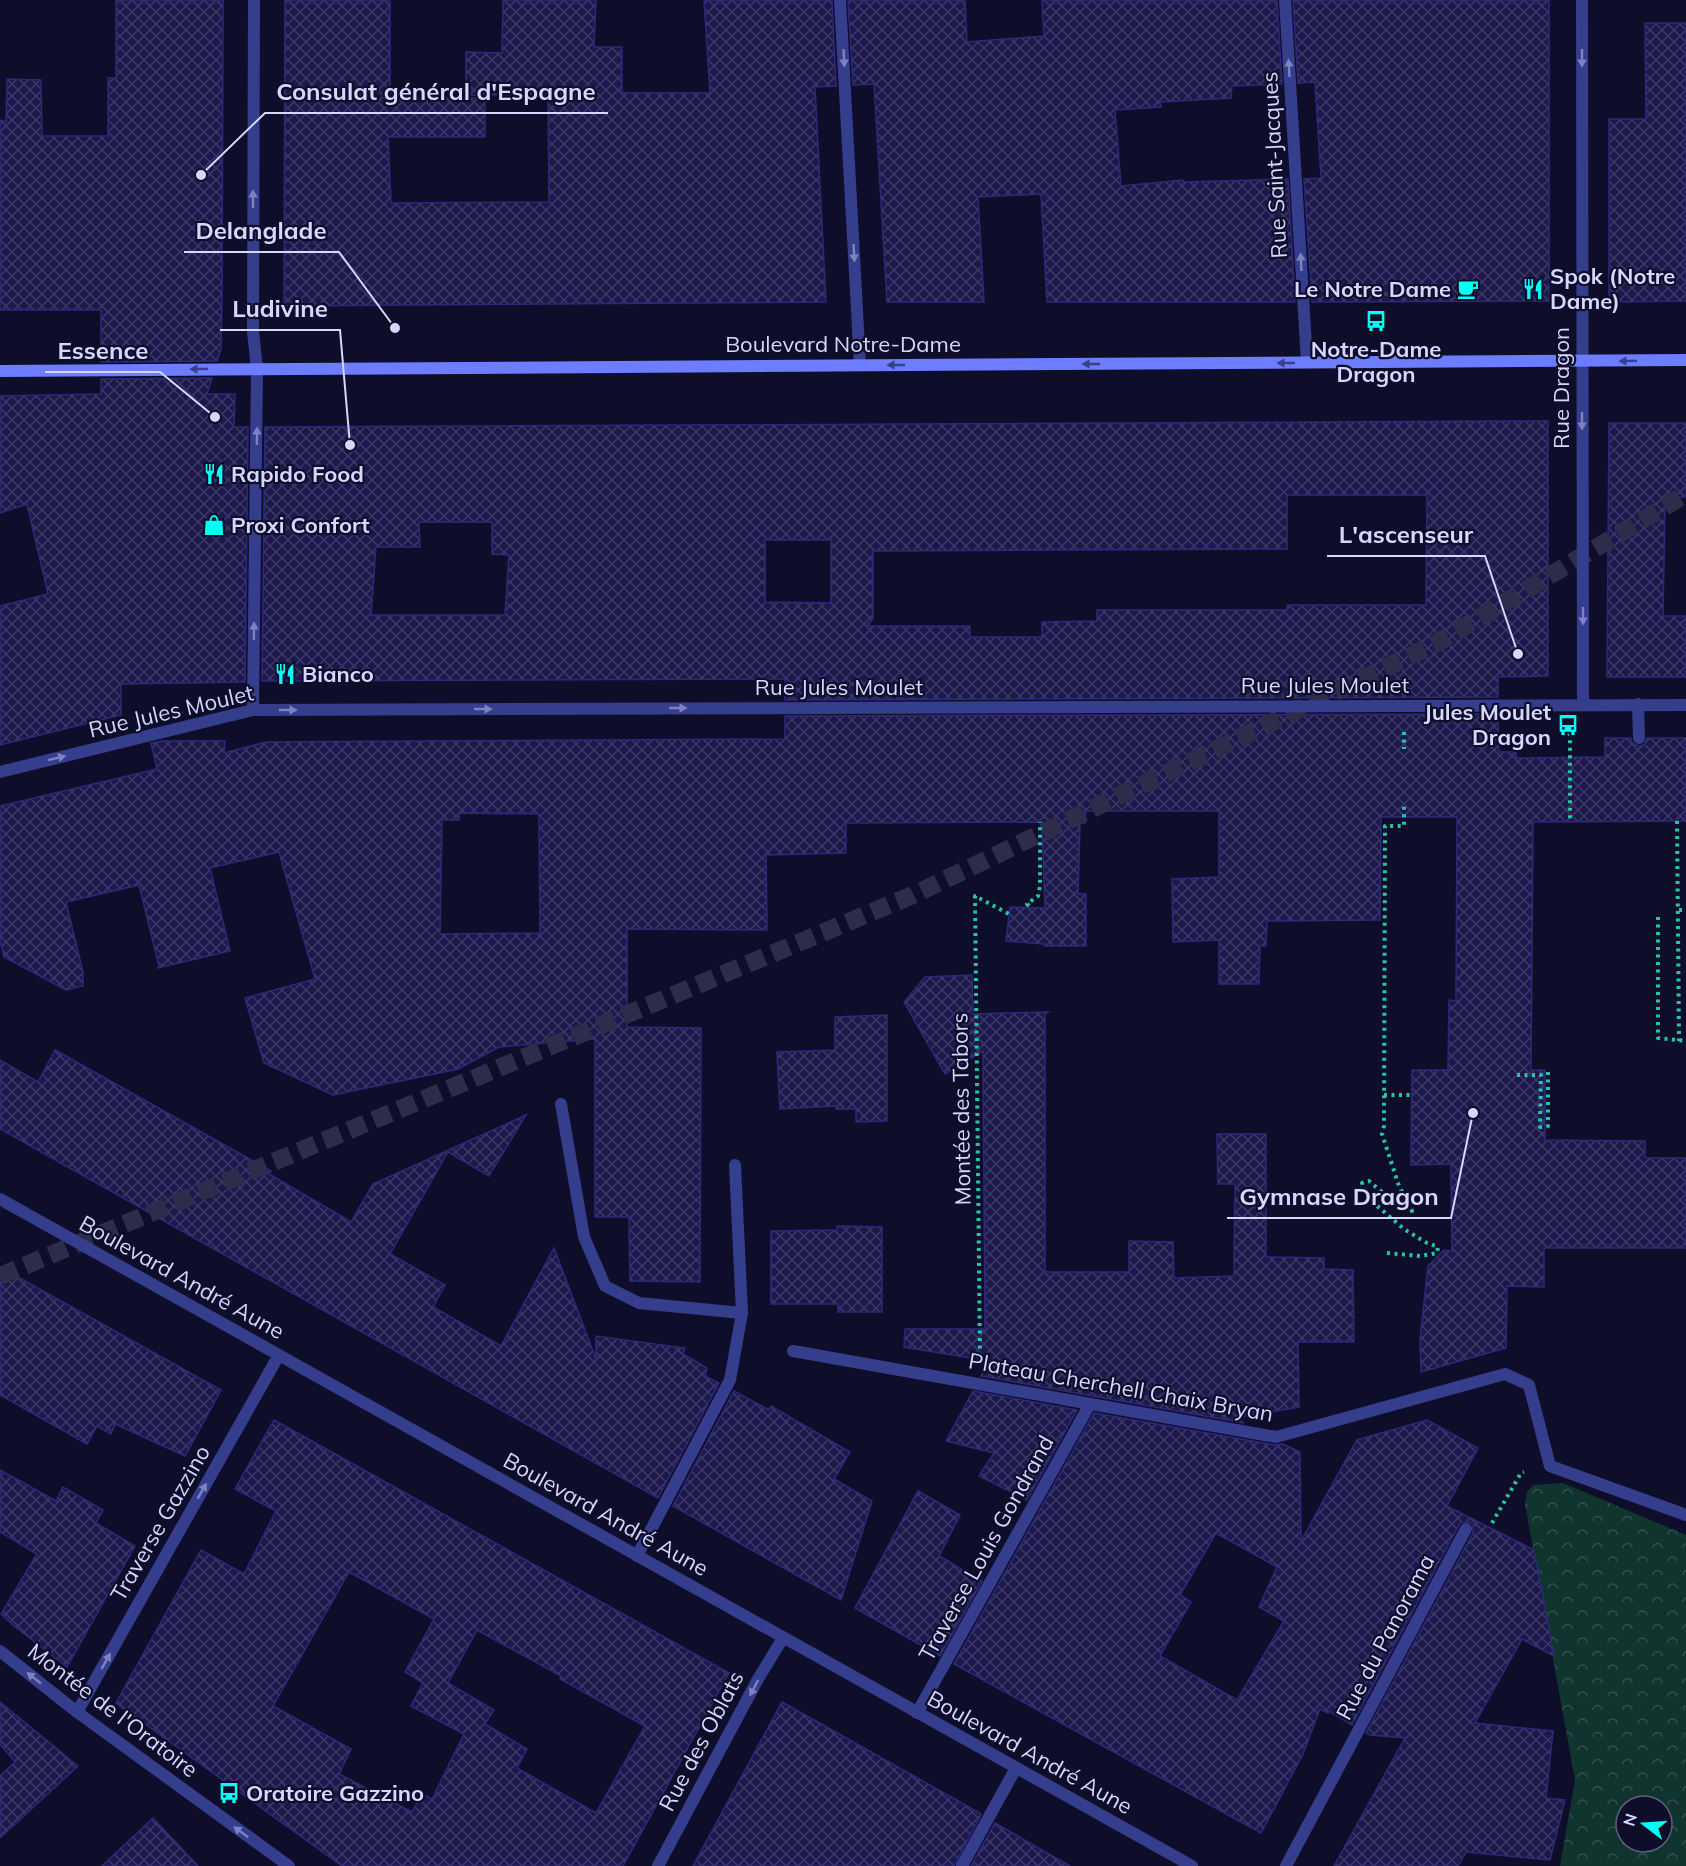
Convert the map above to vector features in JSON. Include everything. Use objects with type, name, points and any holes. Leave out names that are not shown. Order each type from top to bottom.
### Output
[{"type":"street","points":[[253,710],[257,368],[253,332],[254,0]]},
{"type":"street","points":[[840,0],[860,365]]},
{"type":"street","name":"Rue Saint-Jacques","points":[[1285,0],[1307,363]]},
{"type":"street","name":"Rue Dragon","points":[[1582,0],[1583,705]]},
{"type":"street","name":"Boulevard Notre-Dame","points":[[0,371],[1686,360]]},
{"type":"street","points":[[1638,704],[1639,738]]},
{"type":"street","name":"Rue Jules Moulet","points":[[0,772],[253,710],[1686,705]]},
{"type":"street","points":[[561,1104],[584,1237],[605,1286],[639,1303],[742,1312]]},
{"type":"street","points":[[637,1556],[730,1380],[742,1312],[735,1165]]},
{"type":"street","name":"Boulevard André Aune","points":[[0,1198],[1192,1866]]},
{"type":"street","name":"Plateau Cherchell Chaix Bryan","points":[[793,1351],[1276,1437],[1505,1374],[1529,1385],[1550,1466]]},
{"type":"street","name":"Traverse Gazzino","points":[[77,1712],[279,1356]]},
{"type":"street","name":"Traverse Louis Gondrand","points":[[917,1713],[1090,1404]]},
{"type":"street","points":[[1550,1466],[1686,1515]]},
{"type":"street","name":"Rue du Panorama","points":[[1286,1866],[1466,1529]]},
{"type":"street","name":"Rue des Oblats","points":[[658,1866],[758,1679],[783,1638]]},
{"type":"street","name":"Montée de l'Oratoire","points":[[0,1651],[77,1712],[289,1866]]},
{"type":"street","points":[[962,1866],[1016,1768]]},
{"type":"path","points":[[1570,822],[1571,757]]},
{"type":"path","points":[[1387,1253],[1420,1256],[1437,1253],[1438,1247],[1425,1242],[1395,1222],[1368,1198],[1362,1183],[1369,1181],[1389,1198],[1412,1210],[1399,1186],[1382,1134],[1384,1126],[1384,826],[1404,826],[1404,803]]},
{"type":"path","points":[[1677,821],[1679,1041]]},
{"type":"path","points":[[1029,906],[1027,904],[1038,896],[1040,886],[1040,822]]},
{"type":"path","name":"Montée des Tabors","points":[[980,1359],[975,896],[1009,914]]},
{"type":"path","points":[[1679,910],[1686,910]]},
{"type":"path","points":[[1658,917],[1658,1038],[1686,1041]]},
{"type":"path","points":[[1517,1075],[1541,1075],[1540,1127],[1548,1126],[1548,1070]]},
{"type":"path","points":[[1384,1095],[1412,1095]]},
{"type":"path","points":[[1466,1529],[1491,1525],[1521,1473],[1550,1466]]},
{"type":"green space","points":[[1563,1483],[1686,1535],[1686,1866],[1560,1866],[1575,1780],[1525,1504],[1527,1492],[1533,1485]]},
{"type":"building","points":[[116,0],[223,0],[222,296],[221,349],[217,361],[101,362],[101,310],[0,310],[0,120],[6,122],[7,79],[41,80],[42,136],[108,136],[108,78],[116,78]]},
{"type":"building","points":[[285,0],[390,0],[390,98],[485,98],[485,137],[388,137],[391,203],[549,202],[548,95],[466,95],[466,52],[502,53],[503,0],[596,0],[594,47],[622,47],[622,93],[710,93],[704,0],[832,0],[836,86],[815,87],[826,302],[284,306]]},
{"type":"building","points":[[848,0],[965,0],[967,42],[1044,36],[1042,0],[1277,0],[1282,84],[1232,86],[1231,98],[1160,102],[1161,107],[1115,110],[1121,186],[1183,180],[1183,182],[1288,179],[1295,302],[1047,302],[1041,194],[978,197],[984,302],[887,302],[874,84],[853,85]]},
{"type":"building","points":[[1293,0],[1549,0],[1549,301],[1312,302],[1304,179],[1321,178],[1315,82],[1298,83]]},
{"type":"building","points":[[1645,23],[1686,23],[1686,301],[1609,302],[1609,119],[1646,119]]},
{"type":"building","points":[[212,378],[207,394],[235,394],[234,427],[248,427],[245,682],[121,684],[121,715],[0,745],[0,606],[48,594],[27,504],[0,513],[0,396],[101,394],[101,379]]},
{"type":"building","points":[[1548,421],[1548,676],[1498,677],[1498,697],[785,700],[785,679],[262,681],[265,427]],"holes":[[[1287,495],[1427,495],[1426,605],[1287,605],[1287,610],[1097,610],[1097,621],[1042,622],[1042,637],[970,637],[970,626],[867,626],[873,619],[873,551],[1287,549]],[[419,522],[492,522],[492,554],[509,555],[505,615],[371,615],[376,547],[420,547]],[[765,540],[831,540],[831,603],[765,602]]]},
{"type":"building","points":[[1609,423],[1686,423],[1686,497],[1673,497],[1673,504],[1665,504],[1663,616],[1686,616],[1686,677],[1607,677]]},
{"type":"building","points":[[1498,714],[1499,752],[1516,752],[1516,758],[1605,757],[1605,738],[1631,738],[1632,743],[1639,746],[1644,745],[1647,738],[1686,738],[1686,821],[1533,822],[1531,1070],[1545,1070],[1545,1140],[1645,1141],[1645,1158],[1686,1158],[1686,1248],[1544,1248],[1544,1287],[1507,1286],[1506,1348],[1421,1372],[1420,1339],[1428,1266],[1444,1250],[1452,1251],[1451,1164],[1411,1165],[1412,1070],[1448,1070],[1449,1000],[1456,1001],[1457,817],[1381,817],[1380,920],[1267,921],[1266,946],[1260,946],[1259,984],[1219,984],[1219,940],[1173,942],[1172,879],[1219,877],[1219,811],[1086,811],[1085,823],[1080,823],[1078,894],[1086,894],[1086,946],[1044,946],[1044,944],[1006,941],[1010,907],[1045,908],[1042,822],[846,823],[846,853],[766,855],[767,930],[627,929],[627,1027],[701,1028],[700,1282],[630,1281],[629,1217],[595,1217],[595,1039],[499,1047],[458,1069],[333,1095],[264,1063],[245,998],[315,979],[279,852],[210,868],[230,951],[158,968],[139,885],[66,902],[83,972],[83,986],[66,990],[4,957],[0,941],[0,806],[157,769],[151,743],[225,741],[224,753],[266,742],[785,739],[785,716]],"holes":[[[459,813],[539,814],[540,933],[440,934],[442,820],[459,820]]]},
{"type":"building","points":[[972,975],[973,1014],[1048,1012],[1045,1014],[1045,1272],[1129,1272],[1129,1241],[1173,1242],[1174,1278],[1234,1276],[1235,1184],[1218,1184],[1217,1134],[1266,1134],[1266,1257],[1324,1258],[1324,1269],[1353,1270],[1354,1342],[1298,1342],[1299,1407],[1235,1418],[1244,1423],[981,1376],[989,1361],[904,1347],[905,1329],[985,1329],[983,1051],[945,1074],[904,1002],[925,977]]},
{"type":"building","points":[[887,1015],[887,1121],[856,1122],[856,1109],[836,1109],[836,1106],[780,1109],[777,1052],[835,1050],[835,1017]]},
{"type":"building","points":[[55,1050],[271,1171],[269,1174],[351,1222],[373,1184],[526,1115],[489,1176],[448,1152],[390,1254],[445,1285],[433,1307],[501,1346],[554,1248],[596,1359],[596,1336],[685,1348],[683,1354],[707,1368],[705,1376],[719,1383],[658,1498],[0,1129],[0,1060],[38,1082]]},
{"type":"building","points":[[837,1226],[882,1227],[882,1312],[838,1312],[838,1304],[771,1304],[771,1231],[837,1230]]},
{"type":"building","points":[[0,1267],[221,1390],[185,1456],[115,1424],[111,1434],[97,1426],[87,1444],[0,1395]]},
{"type":"building","points":[[734,1391],[769,1410],[771,1406],[850,1452],[834,1479],[872,1501],[841,1600],[673,1506]]},
{"type":"building","points":[[973,1391],[1077,1410],[1027,1500],[979,1476],[994,1453],[946,1441]]},
{"type":"building","points":[[1094,1413],[1275,1445],[1283,1444],[1300,1452],[1301,1541],[1357,1440],[1427,1420],[1478,1448],[1447,1506],[1534,1550],[1554,1656],[1522,1639],[1475,1723],[1553,1731],[1546,1798],[1565,1800],[1550,1860],[1466,1852],[1458,1866],[1334,1866],[1405,1738],[1366,1733],[1473,1533],[1473,1525],[1469,1522],[1462,1522],[1459,1525],[1352,1725],[1329,1711],[1328,1713],[1320,1709],[1303,1754],[1261,1833],[954,1664]],"holes":[[[1216,1533],[1277,1567],[1259,1607],[1284,1621],[1237,1700],[1160,1656],[1191,1602],[1180,1595]]]},
{"type":"building","points":[[274,1420],[729,1673],[623,1866],[342,1866],[116,1703],[201,1550],[244,1574],[276,1511],[235,1489]],"holes":[[[349,1572],[434,1619],[405,1672],[423,1683],[411,1706],[464,1734],[432,1799],[422,1794],[412,1812],[339,1774],[351,1749],[273,1706]],[[477,1630],[645,1726],[596,1813],[517,1768],[527,1749],[485,1724],[494,1710],[448,1683]]]},
{"type":"building","points":[[0,1470],[56,1501],[63,1487],[103,1510],[96,1523],[135,1546],[67,1667],[1,1614],[37,1554],[0,1532]]},
{"type":"building","points":[[918,1491],[960,1515],[939,1556],[982,1581],[940,1656],[855,1608]]},
{"type":"building","points":[[0,1702],[78,1766],[0,1838],[0,1776],[15,1762],[0,1744]]},
{"type":"building","points":[[782,1702],[978,1812],[981,1815],[954,1866],[693,1866]]},
{"type":"building","points":[[153,1818],[198,1866],[102,1866]]},
{"type":"building","points":[[995,1823],[1070,1866],[971,1866]]},
{"type":"tunnel","points":[[0,1276],[913,895],[1437,643],[1686,494]]},
{"type":"place","name":"Consulat général d'Espagne","points":[[201,175]]},
{"type":"place","name":"Le Notre Dame","points":[[1468,289]]},
{"type":"place","name":"Spok (Notre Dame)","points":[[1533,289]]},
{"type":"place","name":"Notre-Dame Dragon","points":[[1376,321]]},
{"type":"place","name":"Delanglade","points":[[395,328]]},
{"type":"place","name":"Essence","points":[[215,417]]},
{"type":"place","name":"Ludivine","points":[[350,445]]},
{"type":"place","name":"Rapido Food","points":[[214,474]]},
{"type":"place","name":"Proxi Confort","points":[[214,525]]},
{"type":"place","name":"L'ascenseur","points":[[1518,654]]},
{"type":"place","name":"Bianco","points":[[285,674]]},
{"type":"place","name":"Jules Moulet Dragon","points":[[1568,725]]},
{"type":"place","name":"Gymnase Dragon","points":[[1473,1113]]},
{"type":"place","name":"Oratoire Gazzino","points":[[229,1793]]}]
